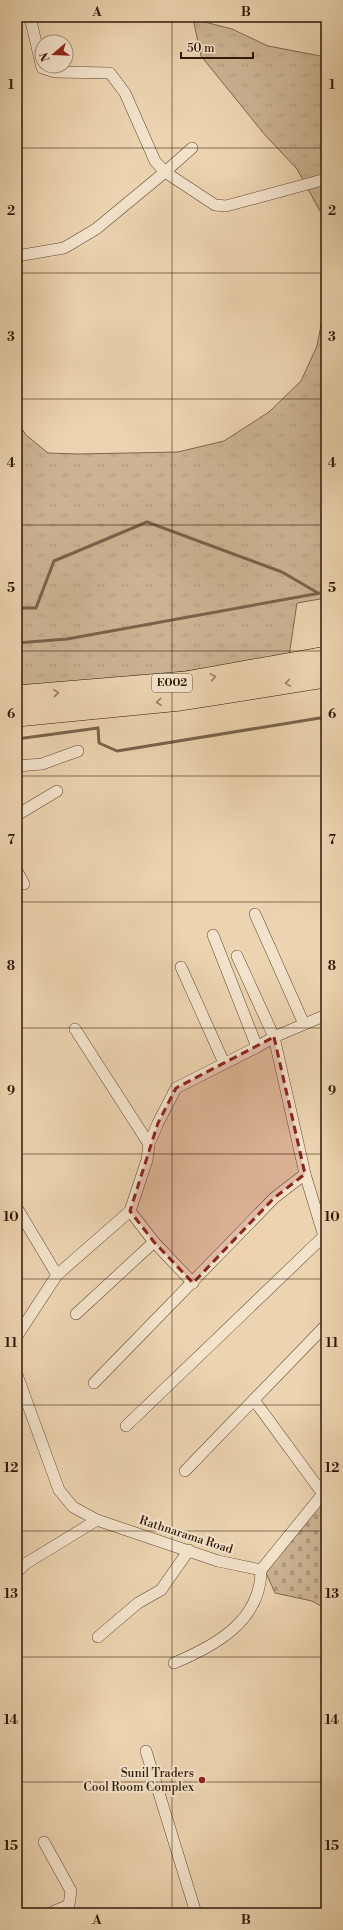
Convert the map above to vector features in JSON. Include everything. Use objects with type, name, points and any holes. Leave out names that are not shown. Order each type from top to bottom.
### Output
[{"type":"highway","name":"E002","points":[[17,696],[186,682],[326,657]]},
{"type":"highway","name":"E002","points":[[17,716],[181,700],[326,677]]},
{"type":"street","points":[[30,17],[42,68],[54,72],[110,73],[125,93],[155,161],[164,172],[215,205],[226,206],[326,180]]},
{"type":"street","points":[[17,256],[64,248],[96,229],[192,148]]},
{"type":"street","points":[[17,766],[42,764],[78,751]]},
{"type":"street","points":[[17,815],[57,791]]},
{"type":"street","points":[[17,871],[24,884]]},
{"type":"street","points":[[255,914],[304,1024]]},
{"type":"street","points":[[213,935],[256,1048]]},
{"type":"street","points":[[126,1426],[325,1239],[305,1174],[274,1036],[237,956]]},
{"type":"street","points":[[182,967],[224,1063]]},
{"type":"street","points":[[18,1329],[57,1275],[130,1211],[150,1144],[158,1123],[176,1088],[256,1048],[274,1036],[326,1015]]},
{"type":"street","points":[[75,1029],[150,1144]]},
{"type":"street","points":[[94,1383],[274,1198],[305,1174]]},
{"type":"street","points":[[17,1208],[57,1275]]},
{"type":"street","points":[[130,1211],[154,1242],[192,1282]]},
{"type":"street","points":[[76,1314],[154,1242]]},
{"type":"street","points":[[185,1472],[326,1325]]},
{"type":"street","name":"Rathnarama Road","points":[[17,1375],[20,1398],[60,1490],[74,1507],[97,1520],[218,1561],[261,1570]]},
{"type":"street","points":[[174,1663],[204,1651],[231,1632],[254,1604],[261,1584],[261,1570],[325,1492],[254,1400]]},
{"type":"street","points":[[17,1572],[25,1564],[97,1520]]},
{"type":"street","points":[[98,1637],[138,1603],[161,1590],[189,1550]]},
{"type":"street","points":[[146,1751],[196,1913]]},
{"type":"street","points":[[44,1842],[70,1891],[69,1905],[50,1913]]},
{"type":"highlighted area","points":[[274,1037],[305,1174],[274,1198],[193,1283],[154,1242],[130,1211],[158,1123],[176,1088]]},
{"type":"green space","points":[[193,19],[232,29],[268,46],[326,57],[326,222],[297,169],[265,135],[201,56]]},
{"type":"green space","points":[[326,299],[326,598],[297,603],[289,656],[147,677],[17,688],[17,422],[26,435],[48,453],[78,454],[178,452],[224,441],[269,412],[301,381],[317,346]]},
{"type":"green space","points":[[326,1496],[326,1609],[312,1601],[275,1593],[266,1573]]},
{"type":"waterway","points":[[17,608],[36,608],[54,561],[147,522],[282,572],[318,593]]},
{"type":"waterway","points":[[17,643],[67,639],[326,592]]},
{"type":"waterway","points":[[17,739],[98,728],[99,743],[117,751],[326,717]]},
{"type":"place","name":"Sunil Traders Cool Room Complex","points":[[202,1780]]}]
